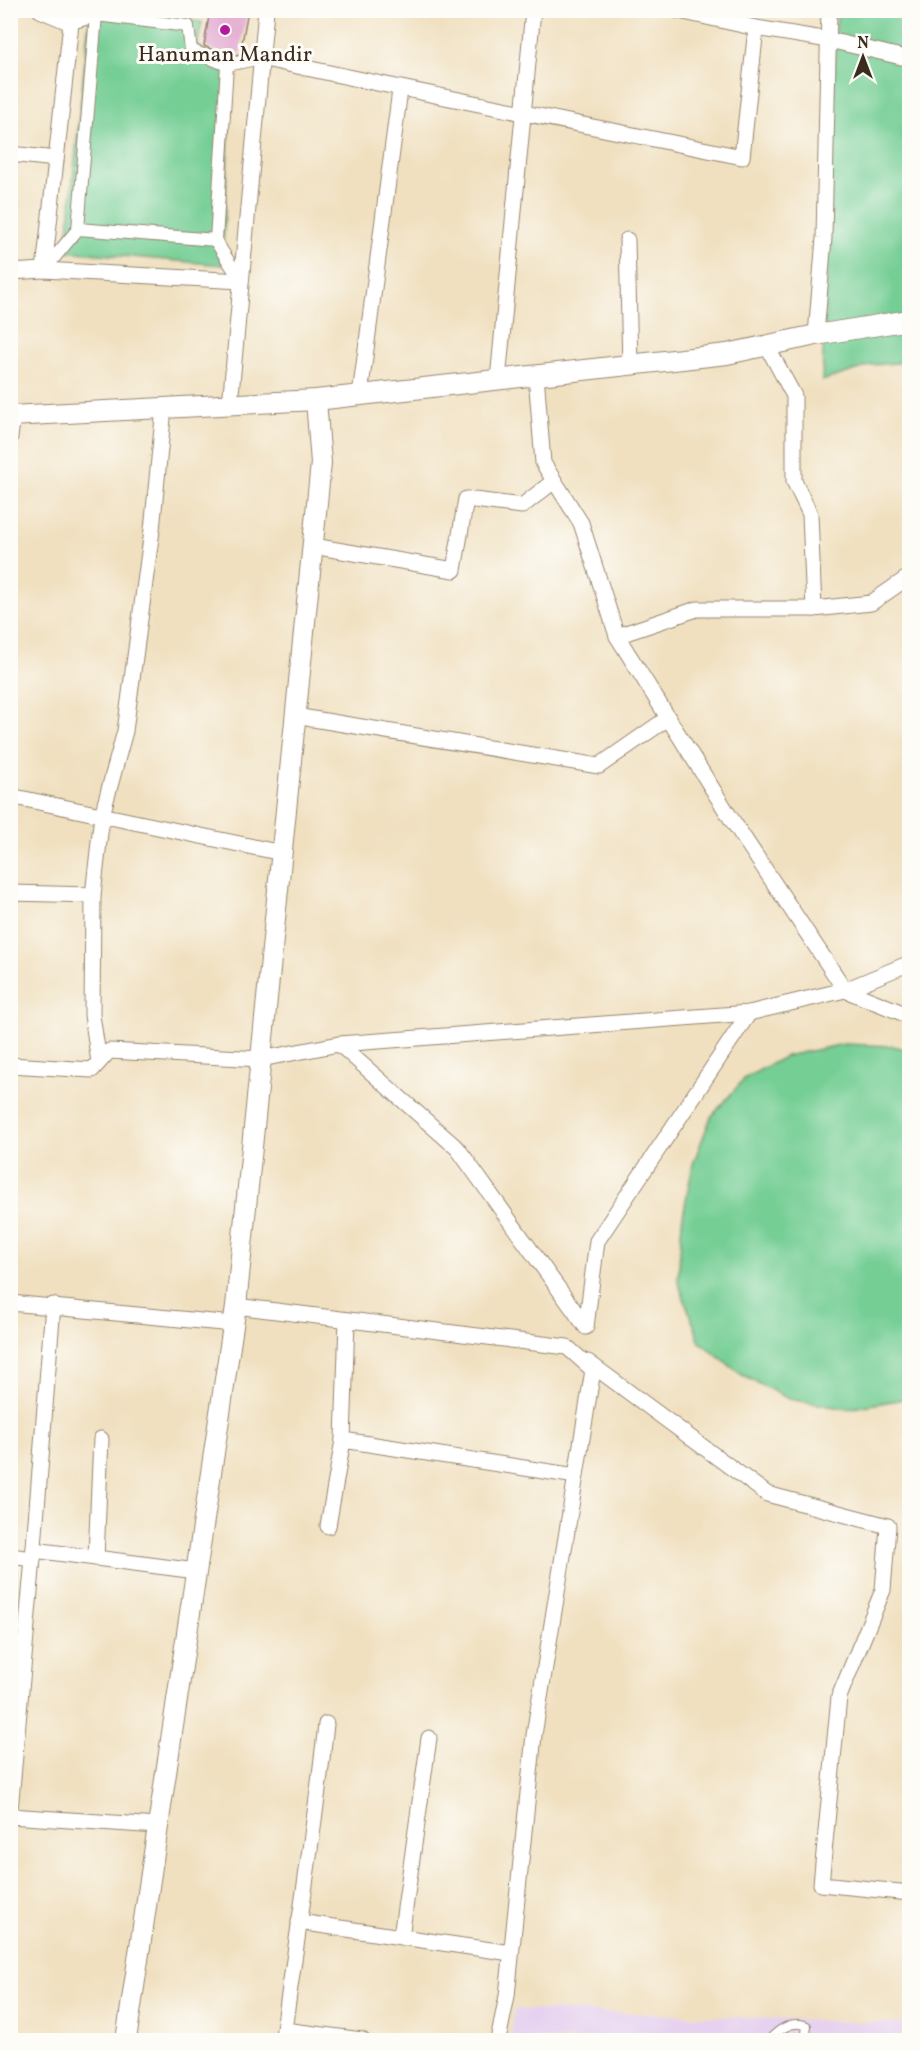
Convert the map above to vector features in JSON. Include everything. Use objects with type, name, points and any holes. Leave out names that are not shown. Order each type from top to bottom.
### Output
[{"type":"street","points":[[40,10],[71,23],[96,16],[188,26],[191,50],[227,65],[261,58],[400,90],[522,112],[742,157],[756,28]]},
{"type":"street","points":[[230,405],[266,10]]},
{"type":"street","points":[[498,380],[533,10]]},
{"type":"street","points":[[675,10],[756,28],[829,40],[909,59]]},
{"type":"street","points":[[816,335],[824,238],[829,10]]},
{"type":"street","points":[[44,270],[78,229],[96,16]]},
{"type":"street","points":[[44,270],[71,23]]},
{"type":"street","points":[[227,65],[215,240],[241,281]]},
{"type":"street","points":[[360,395],[400,90]]},
{"type":"street","points":[[10,154],[56,159]]},
{"type":"street","points":[[78,229],[215,240]]},
{"type":"street","points":[[627,240],[630,365]]},
{"type":"street","points":[[10,272],[44,270],[241,281]]},
{"type":"street","points":[[10,437],[12,415],[316,400],[727,354],[816,335],[909,320]]},
{"type":"street","points":[[767,346],[794,396],[794,481],[810,514],[814,609]]},
{"type":"street","points":[[536,375],[543,463],[581,523],[617,636],[736,827],[845,990],[909,1016]]},
{"type":"street","points":[[126,2040],[234,1315],[321,463],[316,400]]},
{"type":"street","points":[[99,1062],[92,1015],[93,895],[102,815],[125,731],[152,530],[164,408]]},
{"type":"street","points":[[313,546],[454,570],[466,499],[522,506],[554,480]]},
{"type":"street","points":[[617,636],[697,609],[814,609],[871,603],[909,576]]},
{"type":"street","points":[[295,716],[599,766],[668,718]]},
{"type":"street","points":[[10,796],[282,853]]},
{"type":"street","points":[[10,893],[93,895]]},
{"type":"street","points":[[10,1065],[92,1070],[109,1051],[261,1059],[339,1044],[749,1013],[845,990],[909,963]]},
{"type":"street","points":[[339,1044],[458,1149],[586,1327],[597,1241],[749,1013]]},
{"type":"street","points":[[10,1303],[347,1320],[567,1347],[766,1494],[888,1526],[883,1590],[839,1697],[821,1884],[909,1893]]},
{"type":"street","points":[[10,1810],[53,1305]]},
{"type":"street","points":[[328,1526],[343,1440],[347,1320]]},
{"type":"street","points":[[498,2040],[507,1996],[534,1735],[593,1370],[567,1347]]},
{"type":"street","points":[[96,1558],[101,1439]]},
{"type":"street","points":[[343,1440],[576,1476]]},
{"type":"street","points":[[10,1556],[96,1558],[196,1571]]},
{"type":"street","points":[[326,1724],[283,2035],[362,2040]]},
{"type":"street","points":[[401,1936],[429,1738]]},
{"type":"street","points":[[10,1816],[158,1826]]},
{"type":"street","points":[[299,1922],[511,1953]]},
{"type":"lane","points":[[769,2040],[784,2027],[802,2024],[807,2026],[805,2040]]},
{"type":"shaded area","points":[[514,2009],[910,2024],[909,2040],[510,2040]]},
{"type":"green space","points":[[90,11],[130,11],[202,22],[197,47],[232,68],[222,265],[66,251]]},
{"type":"green space","points":[[837,11],[909,11],[909,365],[907,362],[872,365],[822,381]]},
{"type":"green space","points":[[844,1044],[892,1046],[910,1050],[909,1398],[847,1409],[789,1399],[742,1375],[700,1342],[678,1282],[682,1221],[693,1164],[711,1117],[745,1078],[786,1056]]},
{"type":"building","name":"Hanuman Mandir","points":[[210,10],[248,10],[240,54],[228,56],[204,46]]},
{"type":"place","name":"Hanuman Mandir","points":[[225,30]]}]
